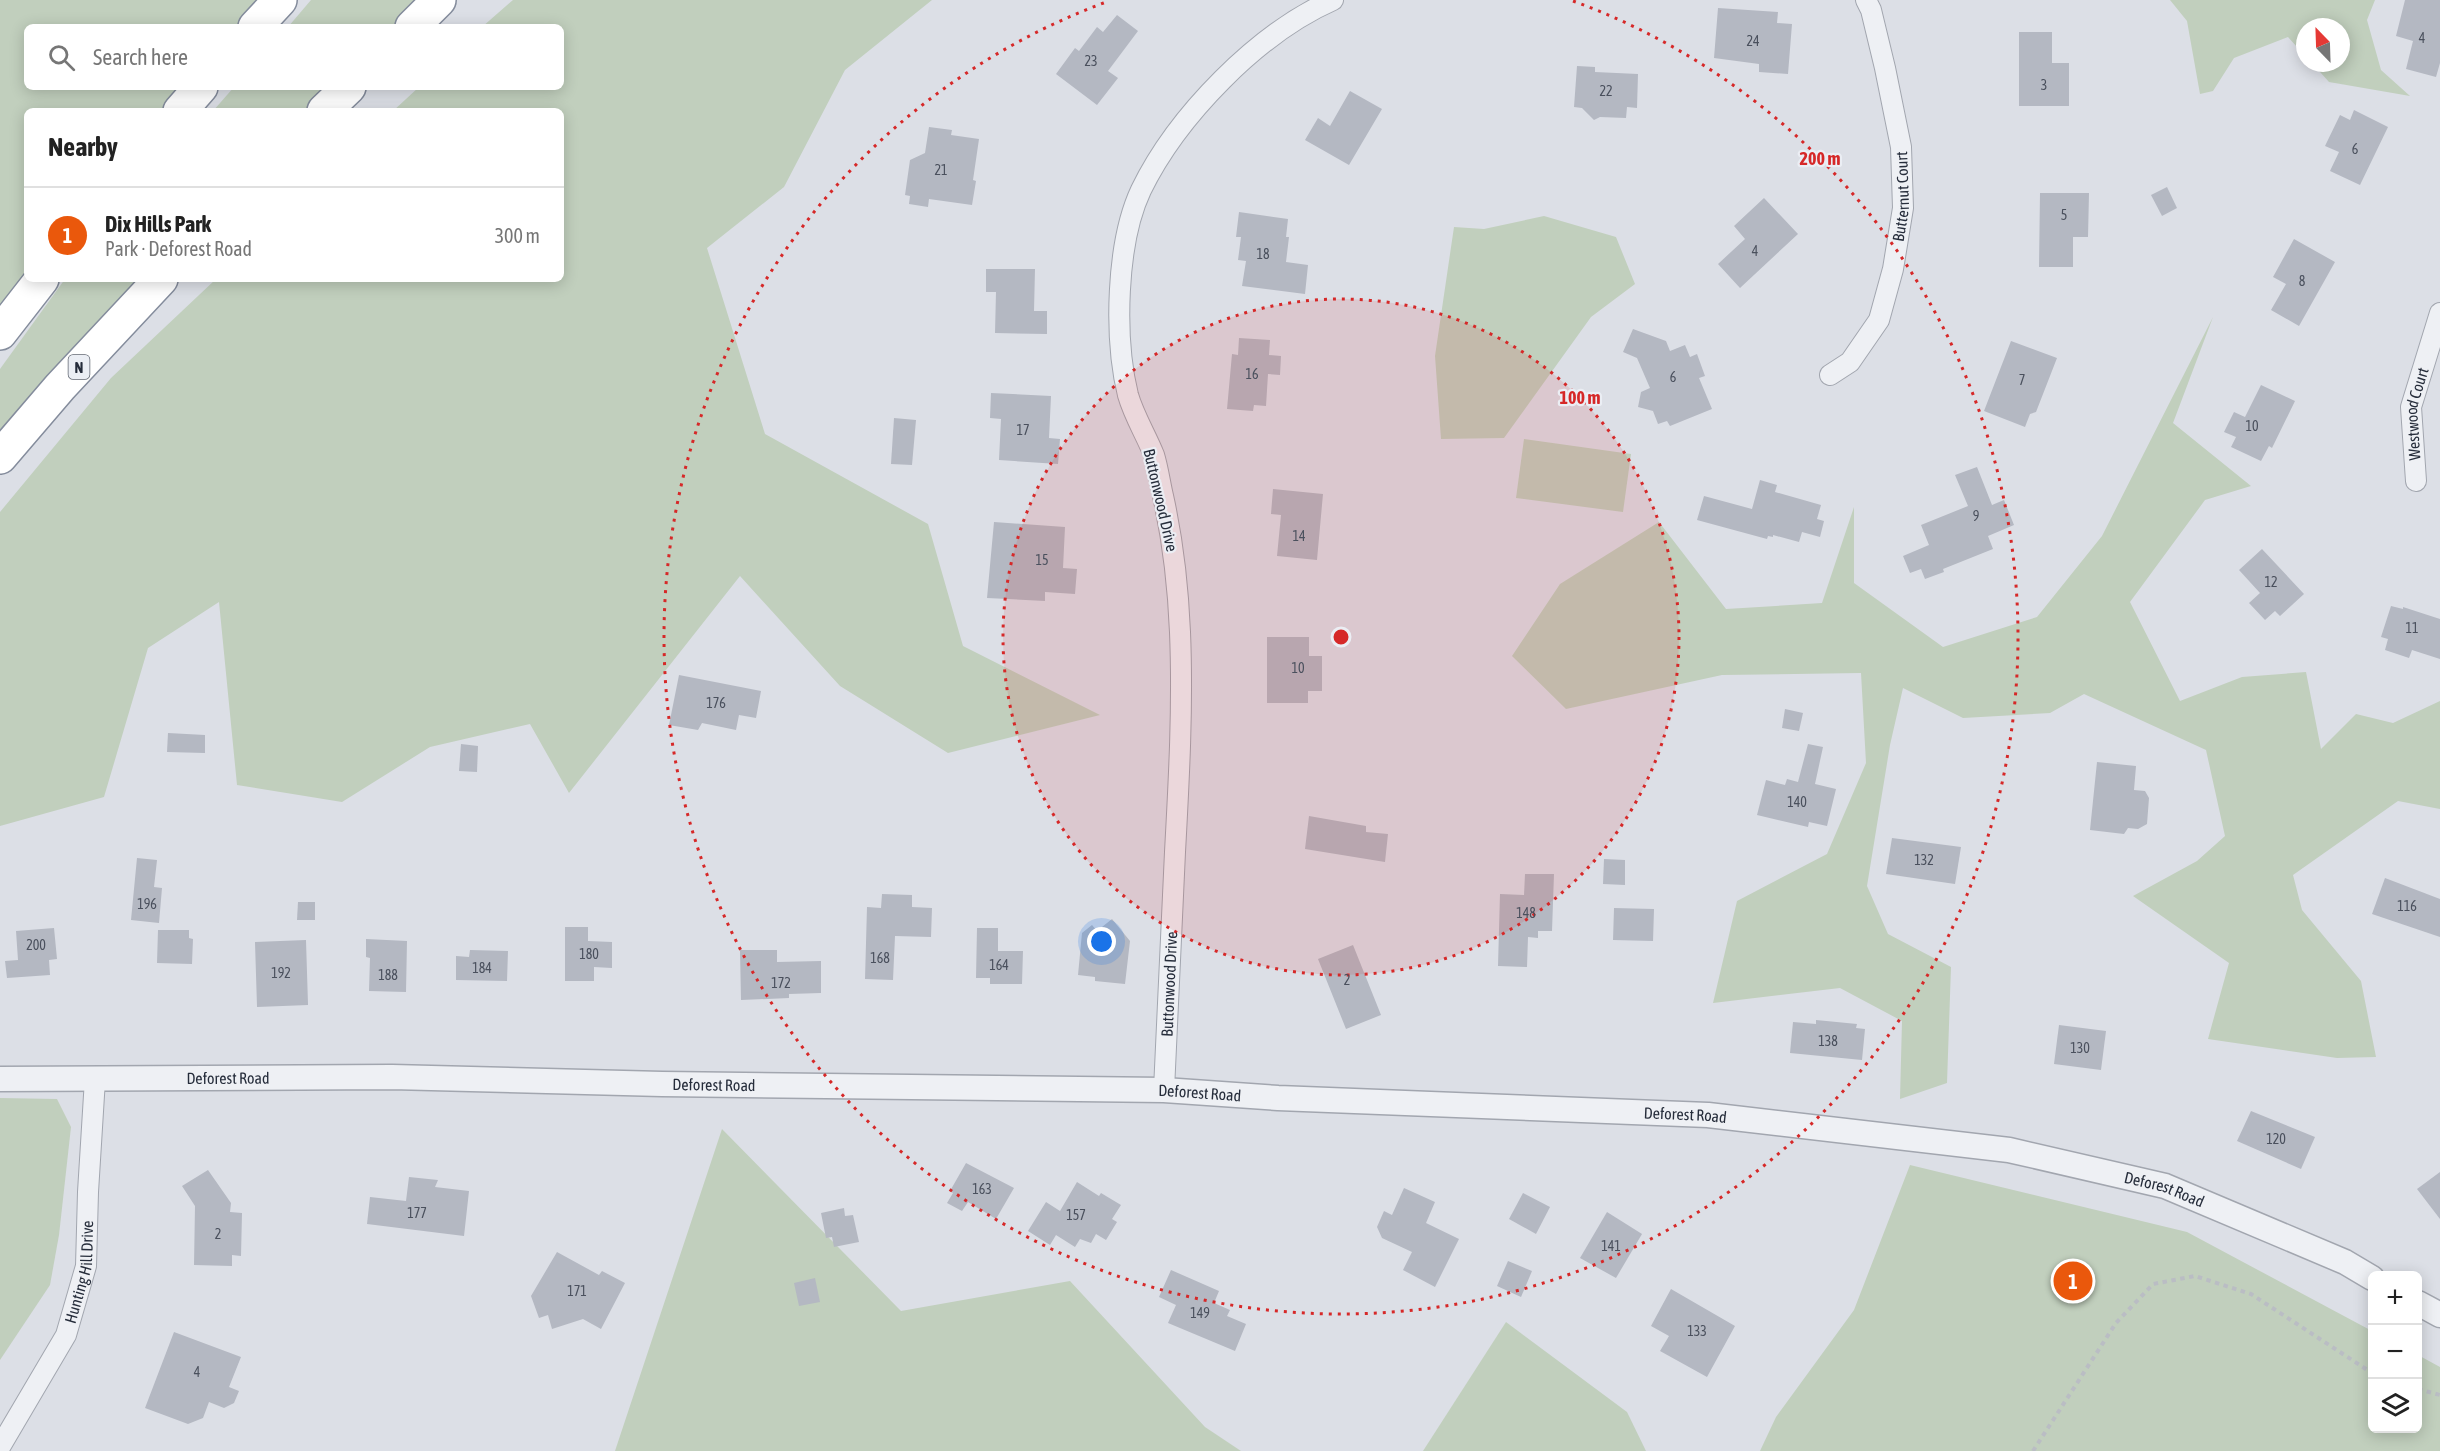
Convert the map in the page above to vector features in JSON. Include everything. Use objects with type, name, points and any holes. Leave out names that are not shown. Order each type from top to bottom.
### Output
[{"type":"highway","points":[[258,24],[280,0]]},
{"type":"highway","points":[[415,24],[439,0]]},
{"type":"highway","points":[[183,108],[198,90]]},
{"type":"highway","points":[[327,108],[346,90]]},
{"type":"highway","points":[[0,333],[40,282]]},
{"type":"highway","name":"N","points":[[0,457],[60,387],[158,282]]},
{"type":"street","name":"Buttonwood Drive","points":[[1164,1090],[1180,761],[1180,634],[1176,564],[1155,457],[1128,396],[1120,336],[1120,287],[1125,238],[1141,191],[1170,143],[1210,91],[1260,47],[1314,8],[1333,0]]},
{"type":"street","name":"Butternut Court","points":[[1830,375],[1850,362],[1879,320],[1893,269],[1903,208],[1901,147],[1886,68],[1871,10],[1866,0]]},
{"type":"street","name":"Westwood Court","points":[[2416,481],[2411,407],[2440,313]]},
{"type":"street","name":"Deforest Road","points":[[0,1079],[392,1077],[662,1084],[1164,1090],[1278,1098],[1708,1115],[2009,1150],[2165,1186],[2345,1262],[2368,1275]]},
{"type":"street","name":"Hunting Hill Drive","points":[[0,1447],[66,1335],[86,1266],[95,1079]]},
{"type":"street","points":[[2422,1305],[2440,1315]]},
{"type":"path","points":[[2033,1451],[2116,1323],[2153,1284],[2195,1276],[2251,1294],[2368,1370]]},
{"type":"path","points":[[2422,1390],[2440,1395]]},
{"type":"green space","points":[[0,0],[258,0],[238,24],[24,24],[24,90],[184,90],[168,108],[24,108],[24,282],[0,311]]},
{"type":"green space","points":[[311,0],[430,0],[403,24],[291,24]]},
{"type":"green space","points":[[513,0],[932,0],[845,70],[784,187],[707,248],[765,434],[928,524],[963,646],[1100,715],[948,753],[840,686],[740,576],[569,793],[530,724],[430,747],[342,802],[237,785],[219,602],[148,648],[104,797],[0,826],[0,512],[111,378],[213,282],[564,282],[564,108],[396,108],[416,90],[564,90],[564,24],[485,24]]},
{"type":"green space","points":[[2170,0],[2375,0],[2367,20],[2381,70],[2410,96],[2329,82],[2320,72],[2350,72],[2350,18],[2296,18],[2296,46],[2288,37],[2234,58],[2213,91],[2200,94],[2187,21]]},
{"type":"green space","points":[[231,90],[331,90],[314,108],[216,108]]},
{"type":"green space","points":[[1544,216],[1616,237],[1635,284],[1591,317],[1504,438],[1441,439],[1435,356],[1454,227],[1484,229]]},
{"type":"green space","points":[[63,282],[140,282],[0,434],[0,369]]},
{"type":"green space","points":[[2213,317],[2173,423],[2251,486],[2205,500],[2130,602],[2180,701],[2242,677],[2306,672],[2321,749],[2356,714],[2393,723],[2440,701],[2440,809],[2398,801],[2293,875],[2302,910],[2361,981],[2376,1057],[2337,1058],[2208,1039],[2229,963],[2133,896],[2197,861],[2225,836],[2206,750],[2084,694],[2050,713],[1963,718],[1903,688],[1890,745],[1867,886],[1888,934],[1951,967],[1947,1083],[1900,1099],[1902,1021],[1840,988],[1713,1003],[1737,901],[1827,854],[1866,763],[1861,673],[1722,675],[1566,709],[1512,656],[1560,584],[1659,522],[1726,609],[1822,603],[1854,507],[1854,583],[1943,647],[2037,617],[2102,536]]},
{"type":"green space","points":[[1524,439],[1631,454],[1623,512],[1516,498]]},
{"type":"green space","points":[[0,1098],[57,1099],[71,1127],[59,1235],[50,1285],[0,1360]]},
{"type":"green space","points":[[722,1129],[901,1311],[1070,1281],[1205,1427],[1241,1451],[615,1451]]},
{"type":"green space","points":[[1910,1165],[2187,1232],[2368,1329],[2368,1433],[2422,1433],[2422,1357],[2440,1367],[2440,1451],[1760,1451],[1776,1417],[1854,1310]]},
{"type":"green space","points":[[1506,1322],[1627,1412],[1646,1451],[1423,1451]]},
{"type":"building","points":[[2405,0],[2440,0],[2440,63],[2436,77],[2406,69],[2413,41],[2396,36]]},
{"type":"building","points":[[1718,8],[1778,12],[1777,23],[1792,24],[1788,74],[1759,72],[1759,64],[1714,58]]},
{"type":"building","points":[[1117,15],[1138,31],[1108,71],[1118,78],[1097,105],[1056,74],[1075,48],[1079,51],[1097,27],[1103,32]]},
{"type":"building","points":[[2019,32],[2052,32],[2052,63],[2069,63],[2069,106],[2019,106]]},
{"type":"building","points":[[1577,66],[1595,67],[1595,72],[1638,74],[1637,108],[1627,107],[1626,118],[1600,117],[1594,120],[1582,108],[1574,107]]},
{"type":"building","points":[[1350,91],[1382,109],[1349,165],[1305,140],[1318,118],[1330,126]]},
{"type":"building","points":[[2354,110],[2388,127],[2360,185],[2330,171],[2339,152],[2325,146],[2340,115],[2350,120]]},
{"type":"building","points":[[929,127],[952,130],[951,135],[979,139],[972,205],[929,199],[928,207],[909,204],[910,196],[905,195],[910,160],[925,153]]},
{"type":"building","points":[[2167,187],[2177,208],[2162,216],[2151,195]]},
{"type":"building","points":[[2040,193],[2089,193],[2088,237],[2073,237],[2073,267],[2039,267]]},
{"type":"building","points":[[1764,198],[1798,234],[1740,288],[1718,264],[1745,239],[1734,226]]},
{"type":"building","points":[[1239,212],[1288,219],[1286,237],[1289,237],[1286,262],[1308,265],[1305,294],[1242,286],[1246,261],[1238,260],[1241,237],[1236,237]]},
{"type":"building","points":[[2294,239],[2335,262],[2299,326],[2271,310],[2286,284],[2273,277]]},
{"type":"building","points":[[986,269],[1035,269],[1034,311],[1047,311],[1047,334],[995,333],[996,292],[986,292]]},
{"type":"building","points":[[1633,329],[1666,341],[1670,351],[1685,345],[1690,357],[1697,354],[1705,376],[1699,378],[1712,409],[1670,426],[1667,421],[1658,424],[1653,411],[1638,407],[1641,392],[1650,388],[1637,358],[1623,352]]},
{"type":"building","points":[[1239,338],[1270,340],[1269,355],[1281,356],[1280,375],[1268,374],[1266,406],[1254,405],[1253,411],[1227,409],[1232,354],[1238,355]]},
{"type":"building","points":[[2011,341],[2057,358],[2036,412],[2030,414],[2025,427],[1984,411]]},
{"type":"building","points":[[2261,385],[2295,401],[2272,448],[2269,446],[2261,461],[2231,447],[2236,437],[2224,432],[2234,412],[2245,417]]},
{"type":"building","points":[[991,393],[1051,396],[1049,438],[1060,439],[1058,464],[999,460],[1001,419],[990,418]]},
{"type":"building","points":[[894,418],[916,420],[912,465],[891,464]]},
{"type":"building","points":[[1977,467],[1992,505],[2004,500],[2014,525],[1988,536],[1993,549],[1943,569],[1944,572],[1925,579],[1921,569],[1910,573],[1903,556],[1929,545],[1921,525],[1968,506],[1955,475]]},
{"type":"building","points":[[1760,480],[1777,485],[1775,492],[1821,505],[1817,519],[1824,521],[1820,537],[1802,532],[1799,542],[1773,535],[1773,537],[1768,536],[1767,539],[1697,520],[1704,496],[1752,509]]},
{"type":"building","points":[[1273,489],[1323,494],[1317,560],[1277,556],[1281,515],[1271,514]]},
{"type":"building","points":[[994,522],[1065,527],[1063,568],[1077,569],[1075,594],[1045,592],[1045,601],[987,598]]},
{"type":"building","points":[[2262,549],[2304,594],[2280,616],[2275,611],[2265,620],[2249,603],[2260,593],[2239,570]]},
{"type":"building","points":[[2391,606],[2403,609],[2403,607],[2440,619],[2440,659],[2412,650],[2409,658],[2385,650],[2388,639],[2381,637]]},
{"type":"building","points":[[1267,637],[1309,637],[1309,656],[1322,656],[1322,691],[1308,691],[1308,703],[1267,703]]},
{"type":"building","points":[[679,675],[761,691],[756,718],[739,715],[736,730],[702,723],[698,730],[669,725]]},
{"type":"building","points":[[1785,709],[1803,713],[1799,731],[1782,728]]},
{"type":"building","points":[[168,733],[205,735],[205,753],[167,752]]},
{"type":"building","points":[[461,744],[478,746],[477,772],[459,771]]},
{"type":"building","points":[[1808,744],[1823,747],[1815,784],[1836,789],[1827,826],[1809,822],[1808,827],[1757,815],[1766,780],[1785,785],[1787,779],[1798,782]]},
{"type":"building","points":[[2097,762],[2136,766],[2134,790],[2145,791],[2149,798],[2147,824],[2138,829],[2128,828],[2124,834],[2090,830]]},
{"type":"building","points":[[1309,816],[1366,826],[1366,832],[1388,834],[1385,862],[1305,849]]},
{"type":"building","points":[[1892,838],[1961,847],[1955,884],[1886,874]]},
{"type":"building","points":[[137,858],[157,860],[154,887],[162,888],[159,923],[131,920]]},
{"type":"building","points":[[1604,859],[1625,860],[1625,885],[1603,884]]},
{"type":"building","points":[[1525,874],[1554,874],[1552,931],[1538,931],[1538,938],[1528,937],[1527,967],[1498,966],[1500,894],[1524,895]]},
{"type":"building","points":[[2385,878],[2440,899],[2440,937],[2372,914]]},
{"type":"building","points":[[882,894],[912,895],[912,907],[932,908],[931,937],[895,936],[893,980],[865,979],[867,907],[881,908]]},
{"type":"building","points":[[298,902],[315,902],[315,920],[297,920]]},
{"type":"building","points":[[1614,908],[1654,909],[1653,941],[1613,940]]},
{"type":"building","points":[[1112,919],[1130,941],[1125,984],[1095,981],[1095,977],[1078,975],[1082,933],[1092,925],[1097,931]]},
{"type":"building","points":[[565,927],[588,927],[588,941],[612,942],[612,968],[594,967],[594,981],[565,981]]},
{"type":"building","points":[[54,928],[57,959],[49,960],[50,975],[7,978],[5,961],[18,960],[16,931]]},
{"type":"building","points":[[977,928],[998,928],[998,951],[1023,951],[1022,984],[990,984],[990,978],[976,978]]},
{"type":"building","points":[[158,930],[189,930],[189,938],[193,939],[192,964],[157,963]]},
{"type":"building","points":[[366,939],[407,941],[406,992],[369,991],[370,958],[366,957]]},
{"type":"building","points":[[306,940],[308,1005],[257,1007],[255,942]]},
{"type":"building","points":[[1353,945],[1381,1015],[1346,1029],[1318,959]]},
{"type":"building","points":[[470,950],[508,951],[507,981],[456,980],[456,956],[469,957]]},
{"type":"building","points":[[740,950],[777,950],[777,962],[821,961],[821,993],[789,994],[789,998],[741,1000]]},
{"type":"building","points":[[1816,1020],[1857,1024],[1856,1028],[1865,1029],[1862,1060],[1790,1053],[1793,1022],[1816,1024]]},
{"type":"building","points":[[2059,1025],[2106,1031],[2101,1070],[2054,1064]]},
{"type":"building","points":[[2251,1111],[2315,1137],[2301,1169],[2237,1141]]},
{"type":"building","points":[[966,1163],[1014,1188],[996,1219],[968,1202],[962,1211],[947,1203],[953,1193],[950,1191]]},
{"type":"building","points":[[208,1170],[231,1203],[230,1212],[242,1213],[241,1256],[232,1255],[232,1266],[194,1265],[195,1206],[182,1186]]},
{"type":"building","points":[[2440,1172],[2440,1219],[2417,1189]]},
{"type":"building","points":[[409,1177],[438,1180],[435,1187],[469,1191],[464,1236],[367,1224],[370,1197],[406,1201]]},
{"type":"building","points":[[1077,1182],[1099,1196],[1101,1193],[1121,1205],[1112,1219],[1117,1222],[1106,1240],[1096,1234],[1091,1243],[1080,1239],[1075,1247],[1056,1235],[1050,1245],[1028,1231],[1046,1202],[1060,1211]]},
{"type":"building","points":[[1404,1188],[1435,1202],[1426,1223],[1459,1239],[1435,1287],[1403,1270],[1412,1252],[1382,1238],[1377,1227],[1384,1211],[1392,1215]]},
{"type":"building","points":[[1523,1193],[1550,1207],[1536,1234],[1509,1219]]},
{"type":"building","points":[[844,1208],[845,1216],[853,1215],[859,1242],[834,1247],[832,1237],[826,1238],[821,1213]]},
{"type":"building","points":[[1607,1212],[1642,1234],[1616,1278],[1580,1258]]},
{"type":"building","points":[[557,1252],[599,1275],[602,1271],[625,1283],[601,1329],[583,1319],[552,1329],[548,1315],[539,1318],[531,1296]]},
{"type":"building","points":[[1508,1261],[1532,1271],[1521,1297],[1497,1286]]},
{"type":"building","points":[[1171,1270],[1219,1291],[1214,1303],[1230,1310],[1227,1316],[1246,1324],[1235,1351],[1168,1323],[1176,1305],[1159,1297]]},
{"type":"building","points":[[815,1278],[820,1302],[799,1306],[794,1283]]},
{"type":"building","points":[[1671,1289],[1735,1326],[1707,1377],[1660,1351],[1669,1336],[1651,1326]]},
{"type":"building","points":[[174,1332],[241,1357],[229,1387],[239,1391],[234,1403],[224,1408],[209,1402],[203,1418],[188,1424],[145,1408]]},
{"type":"place","name":"Dix Hills Park","points":[[2073,1281]]}]
